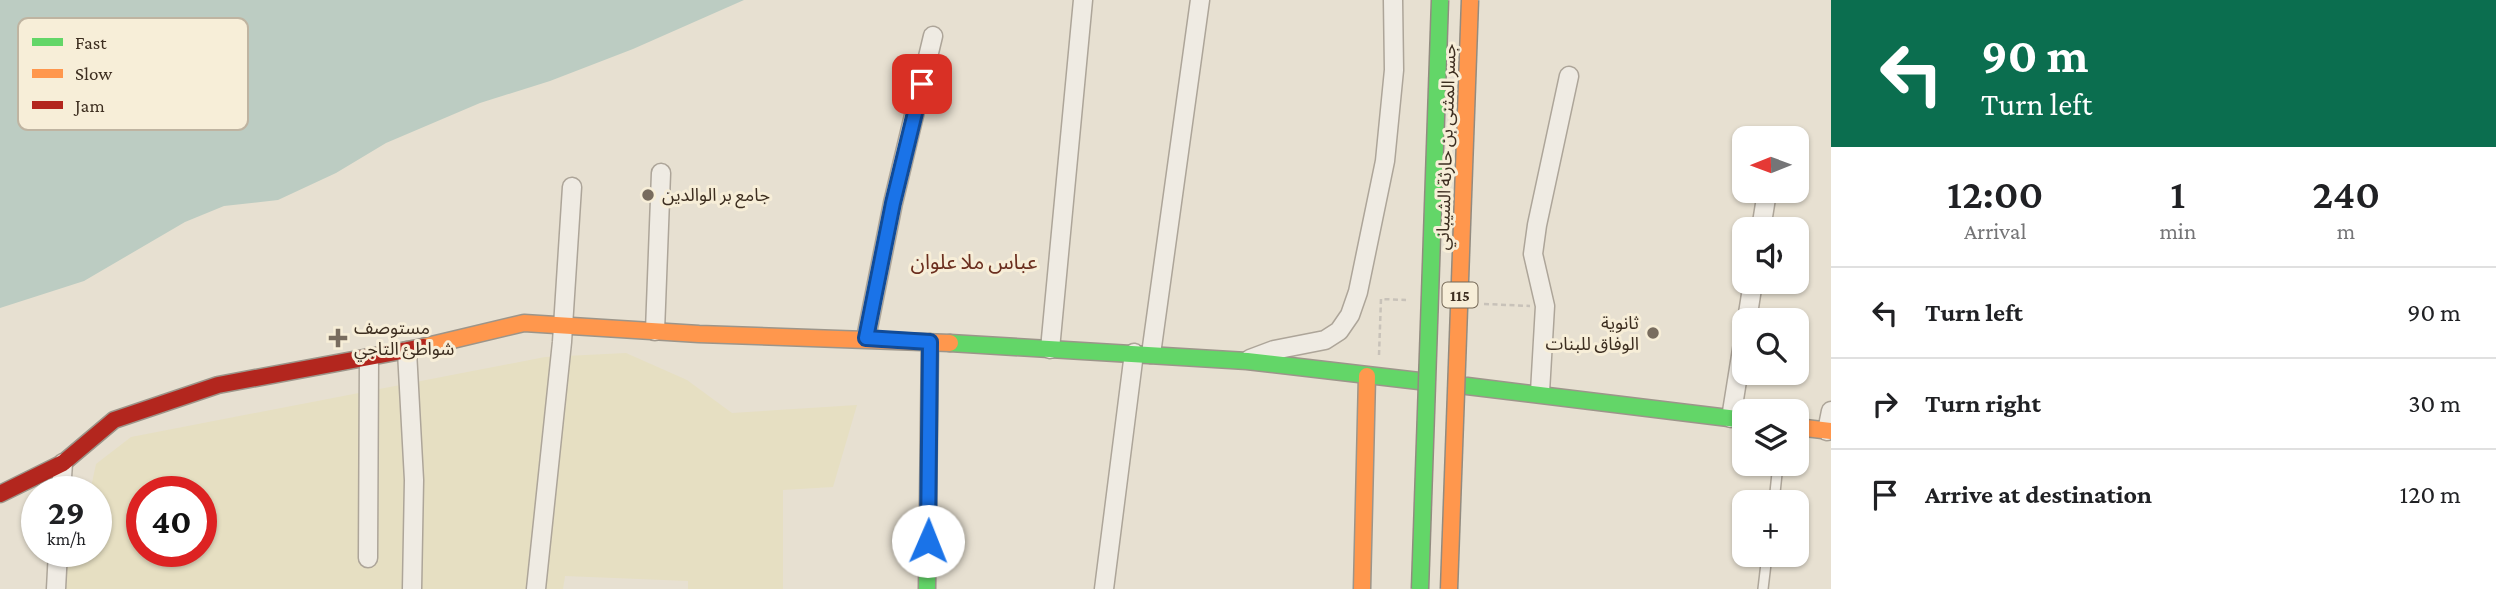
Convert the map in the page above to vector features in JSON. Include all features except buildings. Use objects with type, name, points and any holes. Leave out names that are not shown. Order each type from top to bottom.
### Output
[{"type":"main road","name":"جسر المثنى بن حارثة الشيباني","points":[[1420,589],[1440,0]]},
{"type":"main road","name":"جسر المثنى بن حارثة الشيباني","points":[[1449,589],[1470,0]]},
{"type":"main road","points":[[0,495],[63,463],[114,421],[218,385],[407,351],[524,323],[655,331],[866,338],[1142,354],[1247,361],[1419,381]]},
{"type":"main road","points":[[927,589],[930,342]]},
{"type":"main road","points":[[1362,589],[1372,377]]},
{"type":"main road","points":[[1467,386],[1732,418]]},
{"type":"main road","points":[[1809,428],[1829,431]]},
{"type":"street","points":[[1050,349],[1083,0]]},
{"type":"street","points":[[1104,589],[1200,0]]},
{"type":"street","points":[[1247,361],[1274,350],[1325,340],[1339,331],[1350,316],[1358,292],[1385,161],[1394,70],[1393,0]]},
{"type":"street","points":[[866,338],[893,203],[933,36]]},
{"type":"street","points":[[1540,393],[1545,306],[1533,254],[1536,225],[1569,76]]},
{"type":"street","points":[[655,331],[662,173]]},
{"type":"street","points":[[536,589],[562,342],[561,324],[572,187]]},
{"type":"street","points":[[407,351],[414,480],[412,589]]},
{"type":"street","points":[[368,558],[369,358]]},
{"type":"street","points":[[1829,431],[1831,411]]},
{"type":"street","points":[[62,476],[63,463]]},
{"type":"street","points":[[56,589],[57,567]]},
{"type":"lane","points":[[1763,589],[1766,567]]},
{"type":"path","points":[[1372,377],[1381,299],[1407,300]]},
{"type":"path","points":[[1480,303],[1514,305]]},
{"type":"shaded area","points":[[0,0],[744,0],[633,49],[550,81],[480,103],[386,143],[336,173],[278,200],[224,206],[185,222],[84,281],[0,308]]},
{"type":"shaded area","points":[[626,353],[687,380],[732,413],[857,405],[833,487],[783,490],[783,589],[688,589],[688,581],[565,576],[563,589],[47,589],[60,567],[112,567],[112,476],[93,476],[96,464],[131,437],[545,357]]},
{"type":"traffic: fast","points":[[1420,589],[1440,0]]},
{"type":"traffic: fast","points":[[927,589],[930,342]]},
{"type":"traffic: fast","points":[[950,343],[1247,361],[1419,381]]},
{"type":"traffic: fast","points":[[1467,386],[1732,418]]},
{"type":"traffic: slow","points":[[1449,589],[1470,0]]},
{"type":"traffic: slow","points":[[423,347],[524,323],[699,334],[950,343]]},
{"type":"traffic: slow","points":[[1362,589],[1367,376]]},
{"type":"traffic: slow","points":[[1809,428],[1831,431]]},
{"type":"traffic: jam","points":[[0,494],[63,463],[114,420],[218,385],[423,347]]},
{"type":"place","name":"جامع بر الوالدين","points":[[648,195]]},
{"type":"place","name":"ثانوية الوفاق للبنات","points":[[1653,333]]},
{"type":"place","name":"مستوصف شواطئ التاجي","points":[[338,338]]},
{"type":"district","name":"عباس ملا علوان","points":[[974,262]]},
{"type":"route","points":[[922,84],[893,203],[866,338],[930,342],[928,541]]}]
